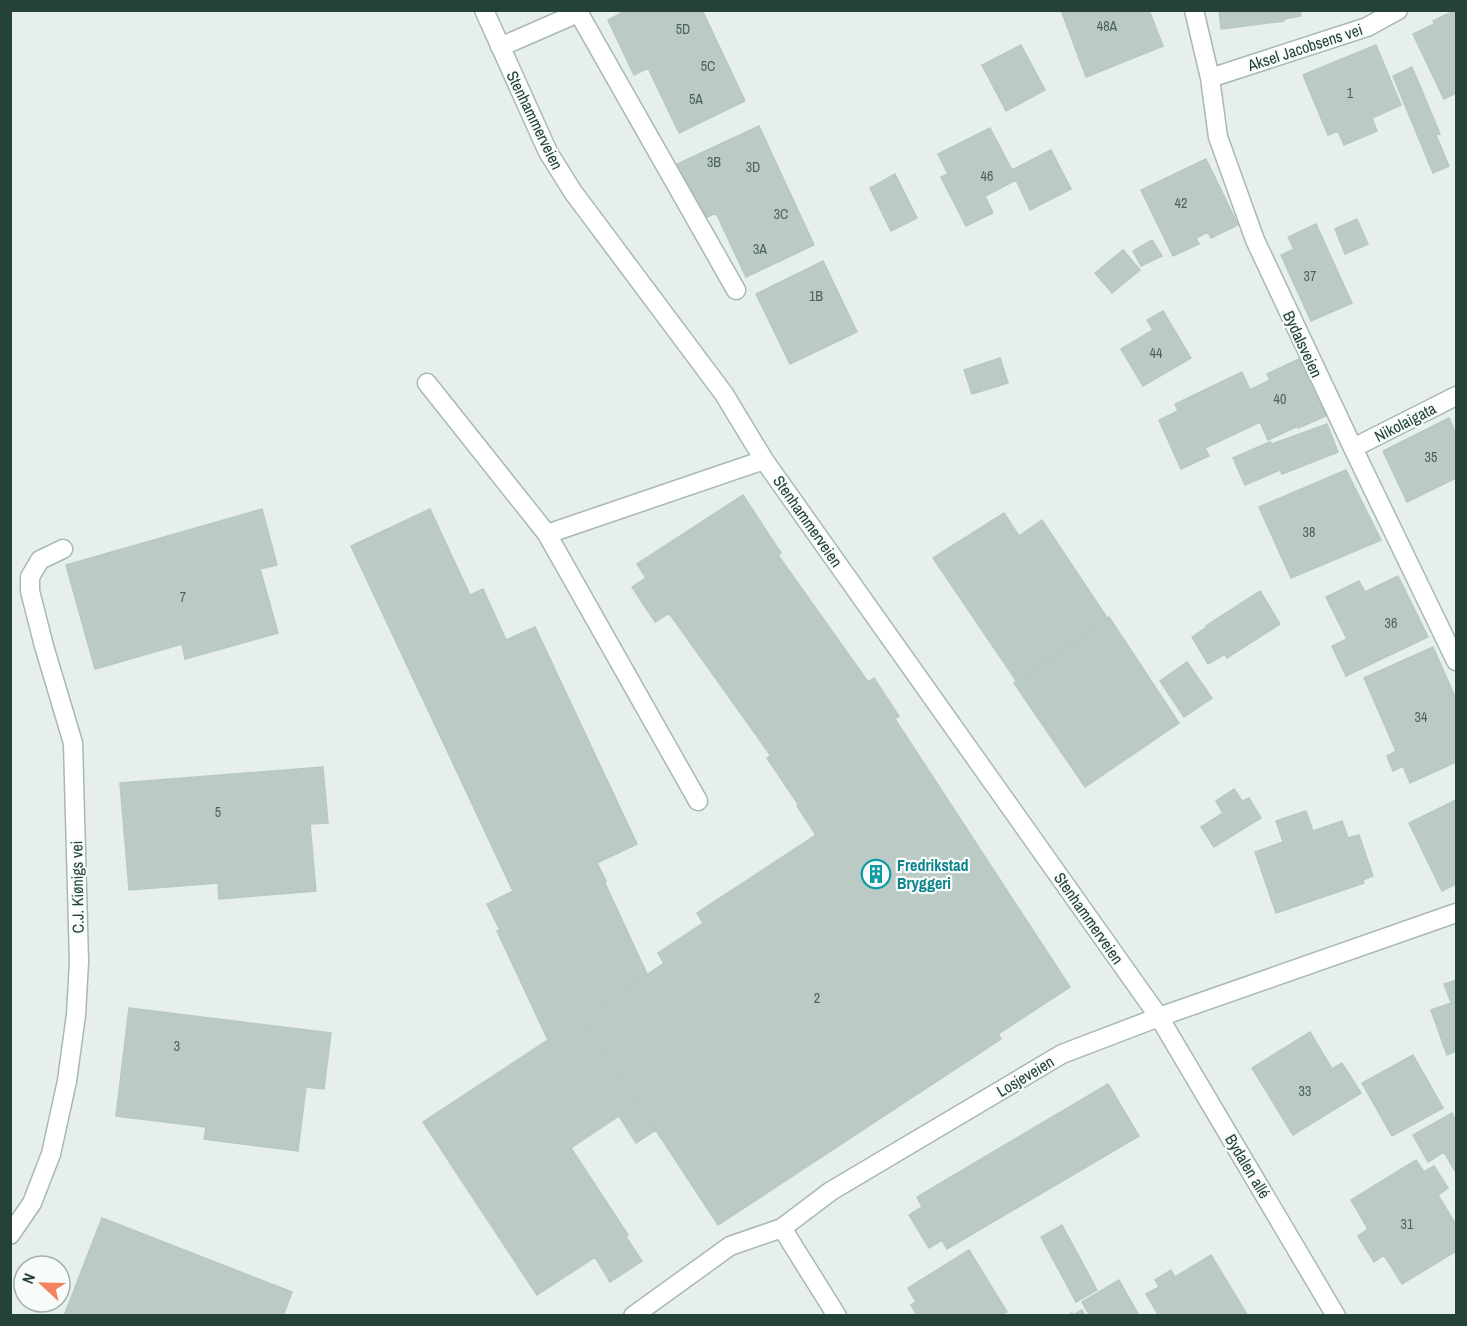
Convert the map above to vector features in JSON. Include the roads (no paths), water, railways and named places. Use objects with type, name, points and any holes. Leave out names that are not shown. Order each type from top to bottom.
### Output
[{"type":"street","name":"Stenhammerveien","points":[[484,10],[548,152],[573,192],[724,394],[764,460],[1159,1017]]},
{"type":"street","name":"Bydalsveien","points":[[1194,10],[1209,78],[1218,137],[1254,240],[1456,661]]},
{"type":"street","name":"Aksel Jacobsens vei","points":[[1209,78],[1367,27],[1398,10]]},
{"type":"street","points":[[500,47],[577,12],[736,290]]},
{"type":"street","points":[[427,383],[547,534],[698,801]]},
{"type":"street","name":"Nikolaigata","points":[[1353,448],[1456,396]]},
{"type":"street","points":[[547,534],[764,460]]},
{"type":"street","name":"C.J. Kiønigs vei","points":[[10,1235],[32,1203],[51,1154],[67,1082],[76,1015],[79,962],[73,743],[30,591],[30,577],[40,560],[63,549]]},
{"type":"street","name":"Losjeveien","points":[[633,1316],[730,1246],[782,1228],[831,1191],[1062,1054],[1159,1017],[1456,913]]},
{"type":"street","name":"Bydalen allé","points":[[1159,1017],[1336,1316]]},
{"type":"street","points":[[782,1228],[837,1316]]},
{"type":"place","name":"Fredrikstad Bryggeri","points":[[876,874]]}]
